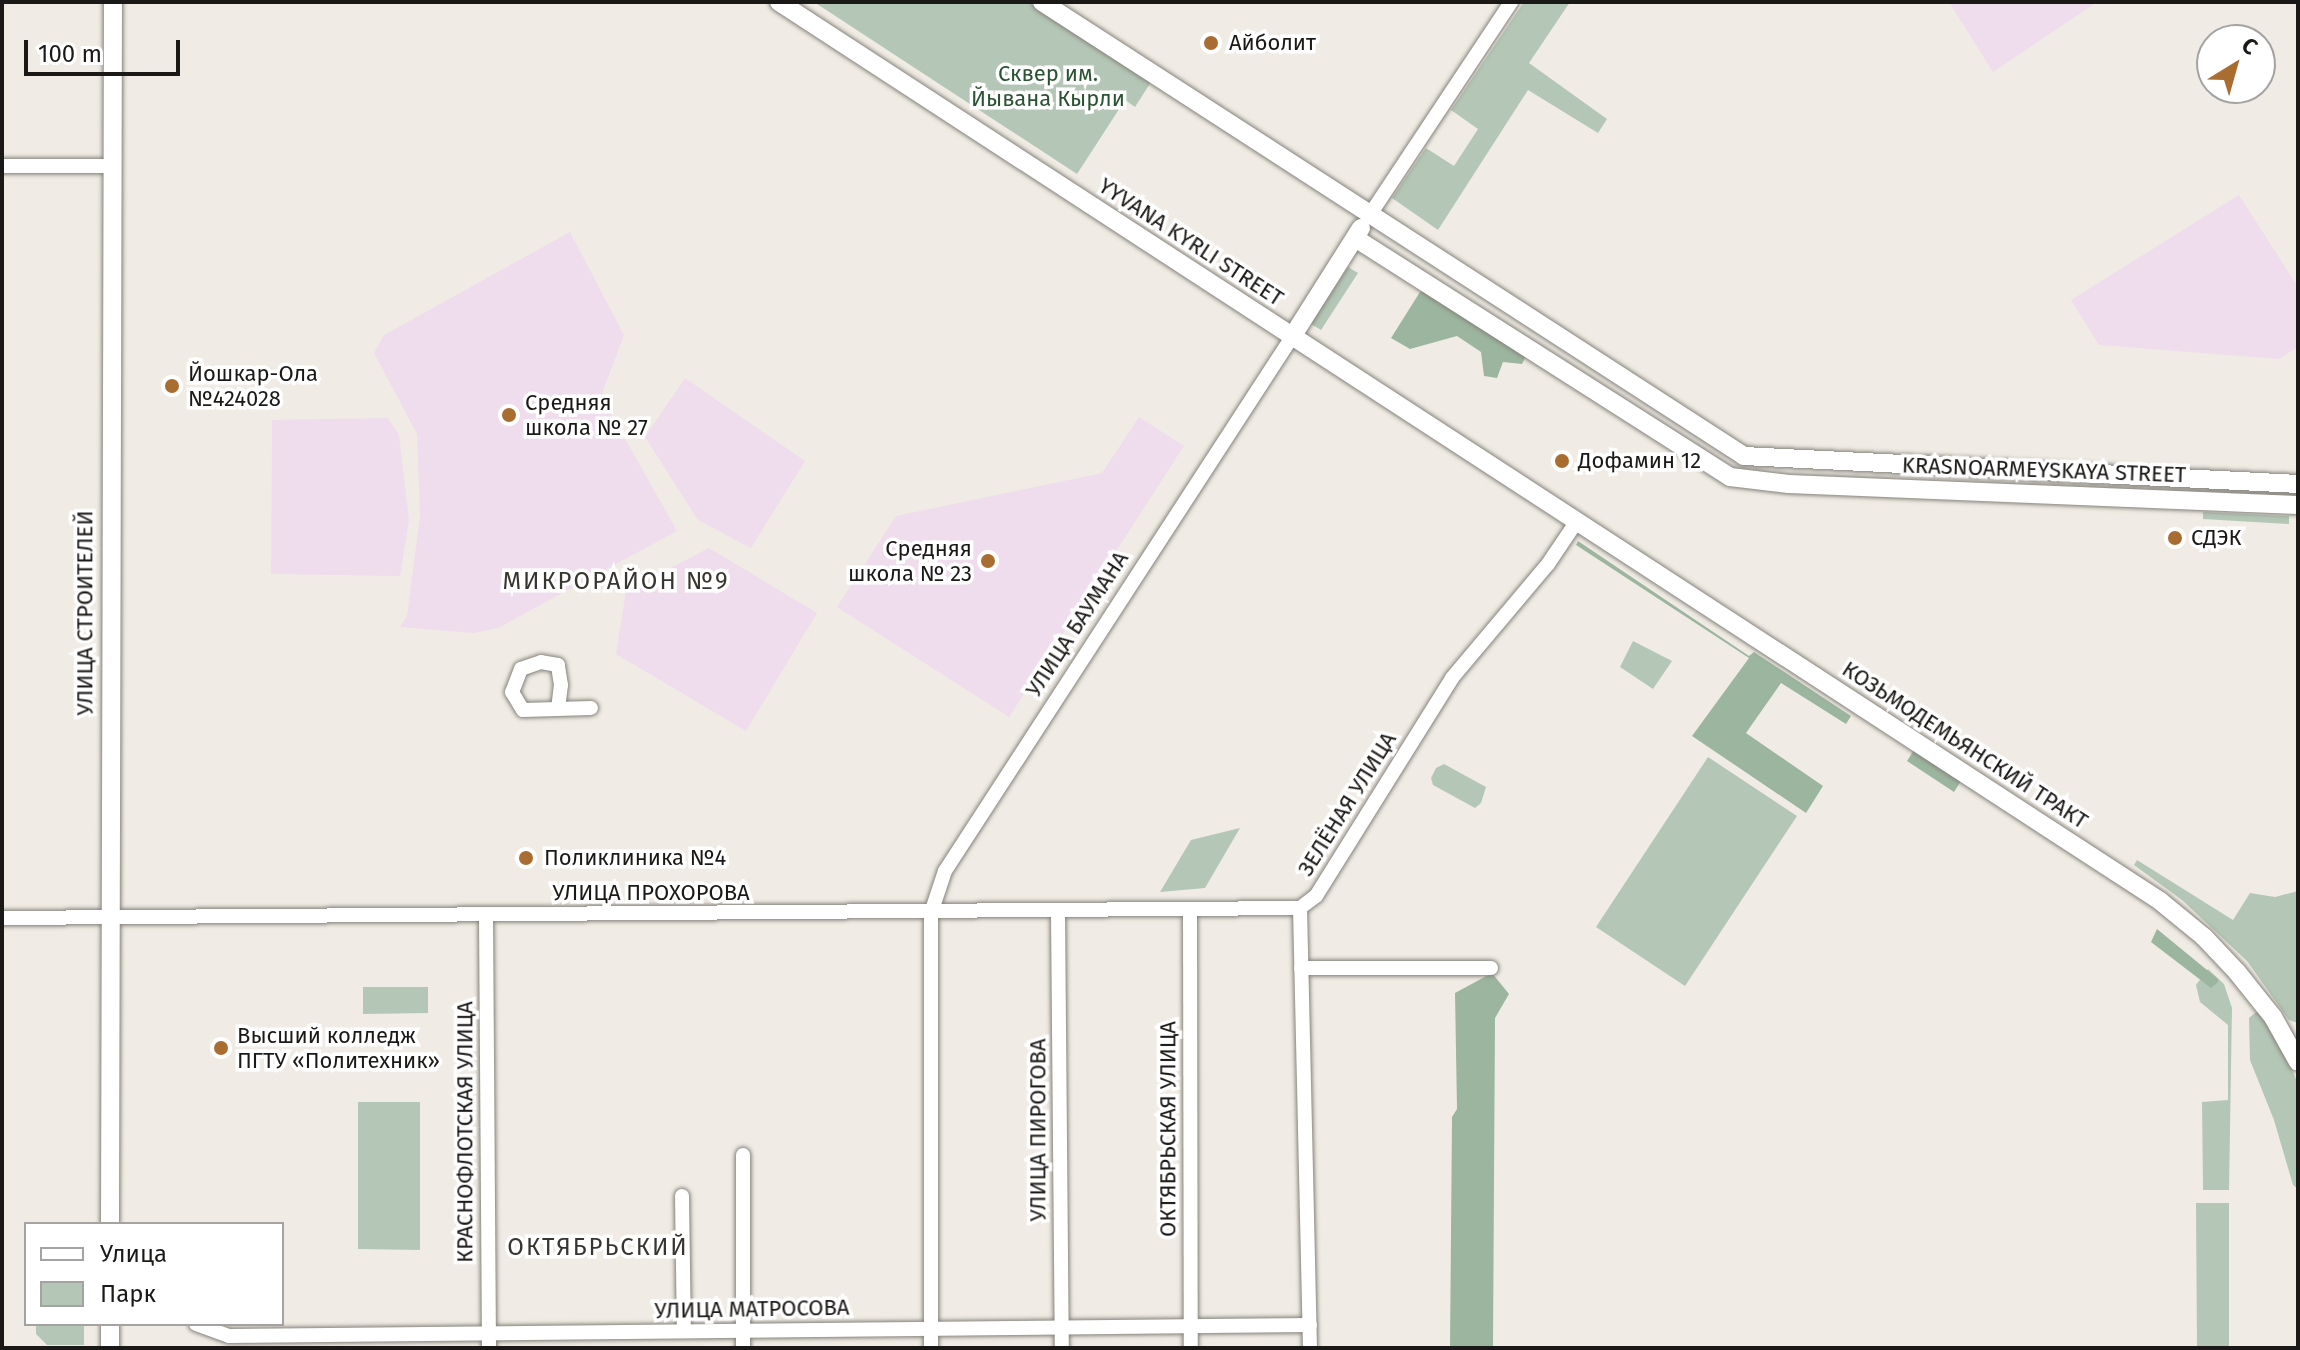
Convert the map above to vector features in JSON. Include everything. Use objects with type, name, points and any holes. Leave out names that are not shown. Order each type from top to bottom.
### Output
[{"type":"main road","name":"УЛИЦА СТРОИТЕЛЕЙ","points":[[110,1222],[108,919],[113,2]]},
{"type":"main road","name":"YYVANA KYRLI STREET","points":[[779,2],[1577,521]]},
{"type":"main road","points":[[1042,2],[1735,451],[1754,459],[1790,461],[1789,484],[1753,482],[1722,473],[1355,238]]},
{"type":"main road","name":"УЛИЦА БАУМАНА","points":[[1292,337],[1369,216]]},
{"type":"main road","points":[[1527,347],[1540,326]]},
{"type":"main road","name":"KRASNOARMEYSKAYA STREET","points":[[1790,461],[2298,484]]},
{"type":"main road","points":[[2017,494],[2018,471]]},
{"type":"main road","points":[[2079,496],[2080,473]]},
{"type":"main road","name":"KRASNOARMEYSKAYA STREET","points":[[1789,484],[2298,505]]},
{"type":"main road","name":"КОЗЬМОДЕМЬЯНСКИЙ ТРАКТ","points":[[1577,521],[2174,911],[2237,972],[2296,1050]]},
{"type":"main road","points":[[110,1326],[110,1348]]},
{"type":"street","name":"УЛИЦА БАУМАНА","points":[[1369,216],[1511,2]]},
{"type":"street","points":[[2,166],[111,166]]},
{"type":"street","name":"УЛИЦА БАУМАНА","points":[[931,1348],[931,913],[945,871],[1292,337]]},
{"type":"street","name":"ЗЕЛЁНАЯ УЛИЦА","points":[[1310,1348],[1300,908],[1316,896],[1452,678],[1548,564],[1577,521]]},
{"type":"street","points":[[558,709],[591,708]]},
{"type":"street","name":"УЛИЦА ПРОХОРОВА","points":[[2,918],[1300,908]]},
{"type":"street","name":"ОКТЯБРЬСКАЯ УЛИЦА","points":[[1190,910],[1191,1348]]},
{"type":"street","name":"УЛИЦА ПИРОГОВА","points":[[1058,912],[1062,1348]]},
{"type":"street","name":"КРАСНОФЛОТСКАЯ УЛИЦА","points":[[486,916],[489,1341]]},
{"type":"street","points":[[1301,968],[1491,968]]},
{"type":"street","points":[[743,1155],[743,1348]]},
{"type":"street","points":[[682,1196],[684,1331]]},
{"type":"street","name":"УЛИЦА МАТРОСОВА","points":[[202,1326],[229,1336],[489,1341],[684,1331],[1310,1325]]},
{"type":"shaded area","points":[[1949,2],[2097,2],[1993,72]]},
{"type":"shaded area","points":[[2239,195],[2298,287],[2298,347],[2279,359],[2099,345],[2071,300]]},
{"type":"shaded area","name":"Средняя школа № 27","points":[[570,232],[624,335],[601,396],[677,531],[498,628],[474,633],[400,627],[407,616],[420,516],[417,434],[374,353],[384,335]]},
{"type":"shaded area","points":[[685,378],[805,461],[751,548],[698,520],[645,437]]},
{"type":"shaded area","name":"Средняя школа № 23","points":[[1139,417],[1184,446],[1009,717],[837,607],[896,516],[1102,473]]},
{"type":"shaded area","points":[[388,418],[399,435],[409,520],[400,576],[271,574],[272,420]]},
{"type":"shaded area","points":[[709,548],[817,613],[746,731],[616,654],[626,591]]},
{"type":"green space","name":"Сквер им. Йывана Кырли","points":[[814,2],[1028,2],[1151,82],[1135,107],[1125,100],[1077,174]]},
{"type":"green space","points":[[1524,2],[1570,2],[1529,63],[1607,119],[1598,133],[1528,90],[1438,230],[1392,198],[1426,148],[1454,166],[1478,129],[1451,110]]},
{"type":"green space","points":[[1348,267],[1358,273],[1321,330],[1311,324]]},
{"type":"green space","points":[[1430,291],[1520,350],[1525,358],[1522,364],[1503,362],[1497,378],[1484,376],[1481,352],[1457,336],[1410,349],[1391,338],[1420,292]]},
{"type":"green space","points":[[2203,512],[2289,516],[2289,524],[2203,519]]},
{"type":"green space","points":[[1578,541],[1749,656],[1754,652],[1851,716],[1846,724],[1781,683],[1746,733],[1823,786],[1806,813],[1692,736],[1749,658],[1576,545]]},
{"type":"green space","points":[[1633,641],[1672,661],[1653,689],[1620,667]]},
{"type":"green space","points":[[1914,750],[1961,781],[1954,792],[1907,761]]},
{"type":"green space","points":[[1708,757],[1797,816],[1685,986],[1596,927]]},
{"type":"green space","points":[[1444,764],[1486,787],[1481,803],[1475,808],[1433,785],[1431,778],[1436,768]]},
{"type":"green space","points":[[1240,828],[1205,888],[1160,892],[1191,840]]},
{"type":"green space","points":[[2137,860],[2233,920],[2250,893],[2275,897],[2298,891],[2298,1023],[2289,1020],[2247,961],[2182,900],[2134,865]]},
{"type":"green space","points":[[2157,929],[2218,982],[2211,988],[2151,942]]},
{"type":"green space","points":[[2208,969],[2224,984],[2232,1008],[2229,1190],[2203,1190],[2202,1102],[2228,1100],[2228,1025],[2200,1002],[2196,985]]},
{"type":"green space","points":[[1492,973],[1509,994],[1495,1018],[1493,1348],[1450,1348],[1452,1117],[1457,1109],[1455,993]]},
{"type":"green space","points":[[363,987],[428,987],[428,1013],[363,1014]]},
{"type":"green space","points":[[2256,1012],[2262,1013],[2286,1054],[2298,1084],[2298,1189],[2293,1185],[2274,1120],[2250,1060],[2249,1018]]},
{"type":"green space","points":[[358,1102],[420,1102],[420,1250],[358,1249]]},
{"type":"green space","points":[[2196,1203],[2229,1203],[2229,1348],[2197,1348]]},
{"type":"green space","points":[[36,1326],[84,1326],[84,1345],[47,1345],[36,1334]]},
{"type":"place","name":"Айболит","points":[[1211,43]]},
{"type":"place","name":"Йошкар-Ола №424028","points":[[172,386]]},
{"type":"place","name":"Средняя школа № 27","points":[[509,415]]},
{"type":"place","name":"Дофамин 12","points":[[1562,461]]},
{"type":"place","name":"СДЭК","points":[[2175,538]]},
{"type":"place","name":"Средняя школа № 23","points":[[988,561]]},
{"type":"place","name":"Поликлиника №4","points":[[526,858]]},
{"type":"place","name":"Высший колледж ПГТУ «Политехник»","points":[[221,1048]]},
{"type":"district","name":"МИКРОРАЙОН №9","points":[[616,582]]},
{"type":"district","name":"ОКТЯБРЬСКИЙ","points":[[598,1248]]}]
